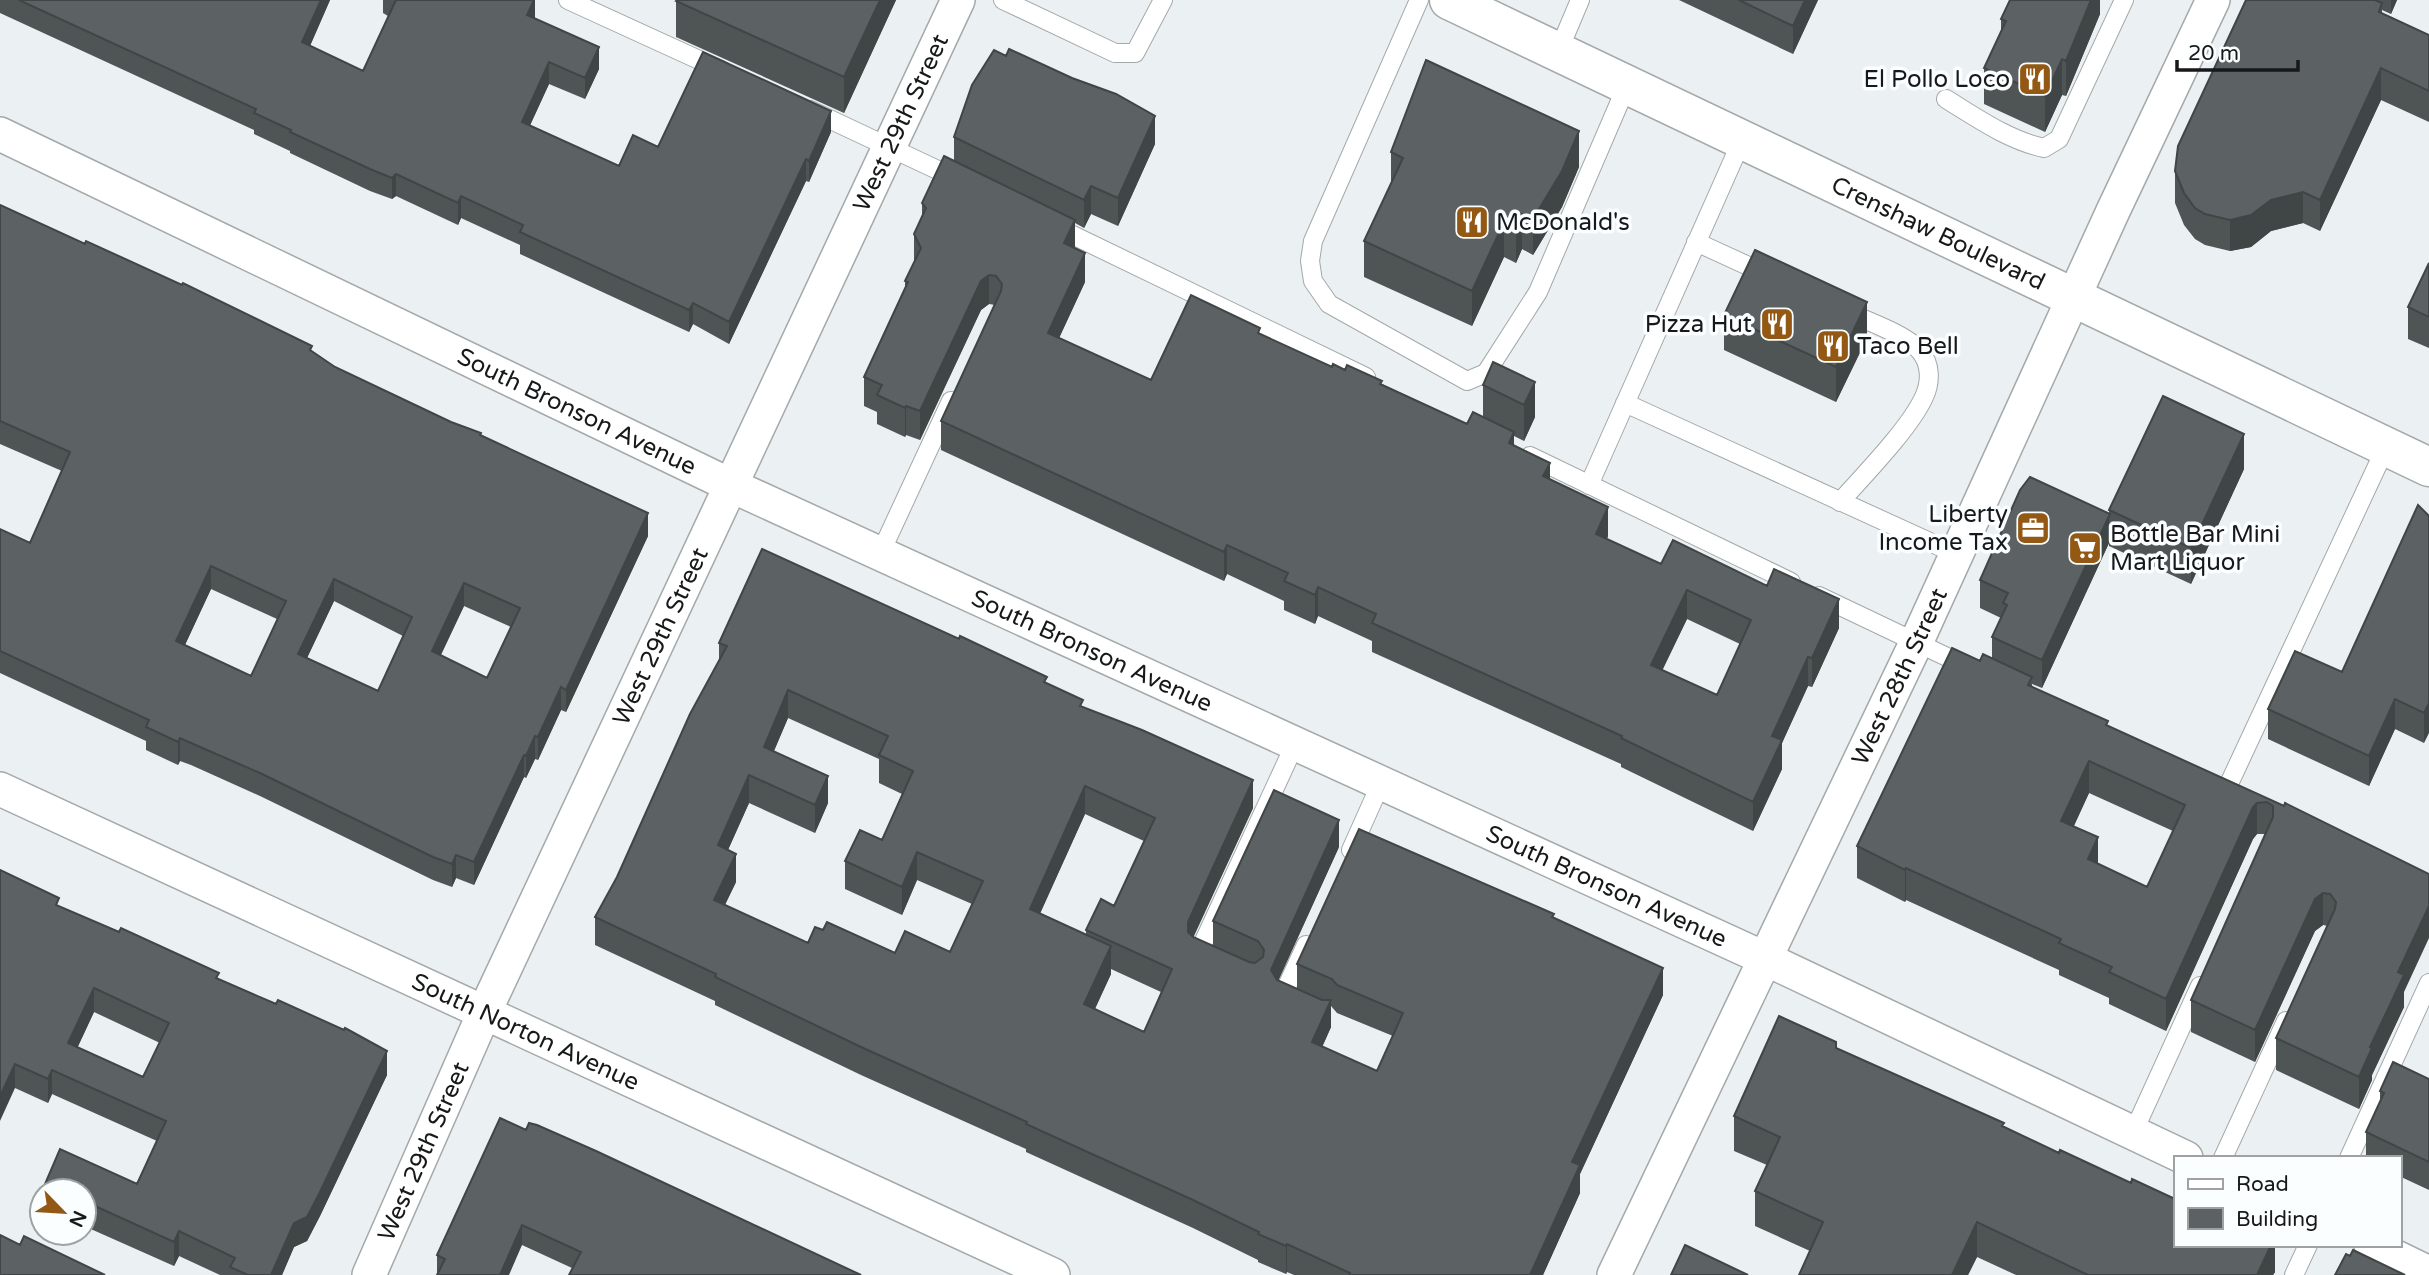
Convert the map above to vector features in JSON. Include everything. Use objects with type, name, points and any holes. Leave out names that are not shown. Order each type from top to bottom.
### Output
[{"type":"main road","name":"Crenshaw Boulevard","points":[[1449,0],[2429,467]]},
{"type":"street","name":"West 29th Street","points":[[369,1275],[484,1013],[958,0]]},
{"type":"street","name":"West 28th Street","points":[[1614,1275],[1916,643],[2213,0]]},
{"type":"street","name":"South Bronson Avenue","points":[[0,134],[730,485],[1766,959],[2182,1156]]},
{"type":"street","name":"South Norton Avenue","points":[[0,789],[1053,1275]]},
{"type":"street","points":[[2375,1247],[2429,1273]]},
{"type":"lane","points":[[568,0],[741,79]]},
{"type":"lane","points":[[1003,0],[1115,53],[1135,53],[1163,0]]},
{"type":"lane","points":[[1419,0],[1313,241],[1310,261],[1313,281],[1329,304],[1467,382],[1486,373],[1538,292],[1627,85]]},
{"type":"lane","points":[[1558,52],[1580,0]]},
{"type":"lane","points":[[1946,99],[1989,127],[2044,148],[2059,139],[2124,0]]},
{"type":"lane","points":[[790,101],[976,188]]},
{"type":"lane","points":[[1589,485],[1742,140]]},
{"type":"lane","points":[[1039,219],[1377,382]]},
{"type":"lane","points":[[1696,242],[1782,281]]},
{"type":"lane","points":[[1831,304],[1906,340],[1918,349],[1929,367],[1928,383],[1917,410],[1840,502]]},
{"type":"lane","points":[[880,554],[956,391]]},
{"type":"lane","points":[[1625,403],[1956,554]]},
{"type":"lane","points":[[2228,786],[2386,447]]},
{"type":"lane","points":[[1514,448],[1978,671]]},
{"type":"lane","points":[[1220,964],[1198,954],[1295,744]]},
{"type":"lane","points":[[1346,860],[1381,783]]},
{"type":"lane","points":[[1305,1007],[1282,997],[1311,935]]},
{"type":"lane","points":[[2133,1133],[2209,966]]},
{"type":"lane","points":[[2349,1156],[2429,984]]},
{"type":"lane","points":[[2224,1156],[2292,1008]]},
{"type":"lane","points":[[2294,1275],[2307,1247]]},
{"type":"building","points":[[19,0],[321,0],[302,42],[363,71],[396,0],[534,0],[527,15],[599,47],[585,78],[549,62],[522,122],[619,166],[633,135],[658,147],[703,52],[831,111],[729,322],[693,303],[689,310],[520,232],[523,225],[461,196],[458,203],[396,174],[392,178],[370,169],[290,132],[291,130],[254,113],[256,109]]},
{"type":"building","points":[[677,0],[880,0],[844,77]]},
{"type":"building","points":[[1739,0],[1805,0],[1793,26]]},
{"type":"building","points":[[2010,0],[2091,0],[2066,61],[2062,59],[2045,96],[1984,68],[2006,21],[2001,19]]},
{"type":"building","points":[[2246,0],[2375,0],[2382,3],[2379,12],[2429,35],[2429,91],[2381,68],[2320,200],[2303,192],[2271,200],[2251,215],[2230,220],[2205,214],[2195,208],[2184,193],[2175,171],[2178,146]]},
{"type":"building","points":[[1009,49],[1072,78],[1116,94],[1155,116],[1118,198],[1091,186],[1084,200],[954,137],[972,85],[994,50],[1006,56]]},
{"type":"building","name":"McDonald's","points":[[1426,60],[1579,131],[1562,171],[1533,219],[1522,214],[1516,227],[1504,222],[1472,291],[1364,241],[1403,158],[1391,152]]},
{"type":"building","points":[[944,156],[1075,220],[1064,243],[1085,253],[1048,333],[1151,380],[1191,295],[1260,328],[1258,333],[1332,367],[1333,364],[1345,370],[1347,365],[1382,381],[1380,384],[1467,424],[1473,412],[1514,432],[1509,443],[1550,463],[1543,476],[1608,507],[1596,534],[1661,564],[1673,540],[1767,586],[1774,569],[1839,599],[1812,658],[1808,657],[1772,736],[1782,740],[1753,802],[1621,738],[1622,736],[1372,623],[1376,614],[1318,587],[1315,595],[1284,581],[1288,573],[1227,545],[1224,552],[941,421],[1001,291],[1002,284],[996,276],[989,275],[981,281],[920,411],[906,406],[905,408],[877,395],[882,385],[864,377],[921,248],[914,234],[926,208],[922,203]],"holes":[[[1687,590],[1751,620],[1717,695],[1651,665]]]},
{"type":"building","points":[[0,205],[85,244],[86,241],[182,285],[183,283],[312,346],[310,350],[335,367],[648,513],[566,690],[561,687],[538,737],[535,736],[526,756],[524,755],[474,862],[456,855],[452,864],[260,773],[180,738],[178,742],[146,727],[149,720],[0,651],[0,529],[30,543],[70,452],[0,421]],"holes":[[[211,566],[286,601],[251,676],[176,641]],[[334,579],[412,617],[378,691],[298,654]],[[464,583],[520,608],[487,678],[432,651]]]},
{"type":"building","points":[[1755,250],[1867,302],[1836,367],[1724,315]]},
{"type":"building","points":[[2429,263],[2429,317],[2408,307]]},
{"type":"building","points":[[1493,362],[1535,382],[1524,405],[1483,385]]},
{"type":"building","points":[[2163,396],[2244,434],[2191,548],[2109,510]]},
{"type":"building","points":[[2030,477],[2110,514],[2042,660],[1992,637],[2007,605],[2003,603],[2008,593],[1980,580],[2020,490]]},
{"type":"building","points":[[2418,505],[2429,516],[2429,703],[2424,713],[2395,699],[2369,756],[2268,709],[2295,651],[2342,672]]},
{"type":"building","points":[[762,549],[1047,677],[1044,682],[1083,700],[1080,706],[1142,730],[1253,780],[1188,922],[1188,932],[1193,937],[1249,962],[1255,963],[1263,957],[1264,950],[1258,941],[1213,921],[1274,790],[1339,820],[1271,970],[1277,980],[1322,1000],[1331,1000],[1312,1042],[1377,1071],[1403,1013],[1337,985],[1332,979],[1297,964],[1359,829],[1554,914],[1552,917],[1663,968],[1572,1162],[1580,1165],[1530,1275],[1349,1275],[1350,1273],[1287,1244],[1286,1246],[1258,1234],[1259,1232],[1193,1200],[1026,1124],[1027,1122],[861,1047],[595,917],[617,877],[690,714],[727,646],[719,643]],"holes":[[[788,690],[888,736],[879,755],[913,771],[882,840],[860,830],[845,861],[902,887],[917,852],[983,881],[950,952],[905,931],[895,953],[827,922],[823,930],[815,927],[808,943],[714,900],[736,854],[718,845],[749,775],[815,805],[828,776],[764,747]],[[1085,786],[1155,818],[1114,906],[1101,899],[1086,930],[1172,969],[1144,1032],[1084,1004],[1111,946],[1030,909]]]},
{"type":"building","points":[[1952,648],[1980,661],[1983,654],[2032,677],[2028,685],[2108,721],[2106,725],[2284,806],[2285,803],[2429,874],[2429,906],[2398,972],[2404,975],[2359,1077],[2276,1038],[2335,909],[2336,902],[2330,894],[2323,893],[2315,899],[2255,1030],[2191,1000],[2273,817],[2273,806],[2267,802],[2257,803],[2253,807],[2166,999],[2109,972],[2112,967],[2059,943],[2061,939],[1857,846]],"holes":[[[2089,761],[2185,805],[2147,887],[2088,859],[2098,837],[2061,821]]]},
{"type":"building","points":[[0,870],[59,898],[56,905],[119,932],[121,928],[219,973],[216,978],[276,1004],[278,1000],[344,1030],[345,1028],[387,1051],[320,1192],[307,1217],[294,1223],[271,1275],[248,1275],[230,1267],[235,1258],[179,1231],[174,1242],[98,1207],[98,1177],[48,1177],[60,1149],[137,1184],[166,1121],[52,1070],[48,1079],[15,1064],[0,1096]],"holes":[[[94,988],[169,1023],[143,1077],[68,1043]]]},
{"type":"building","points":[[1779,1016],[1836,1042],[1836,1048],[2004,1123],[2002,1126],[2059,1153],[2060,1150],[2131,1183],[2132,1179],[2174,1199],[2174,1247],[2270,1247],[2257,1275],[2088,1275],[1977,1222],[1952,1275],[1799,1275],[1823,1222],[1755,1191],[1780,1137],[1734,1116]]},
{"type":"building","points":[[2393,1062],[2429,1079],[2429,1162],[2366,1132],[2384,1093],[2380,1091]]},
{"type":"building","points":[[500,1118],[526,1130],[529,1123],[537,1125],[861,1275],[569,1275],[581,1252],[522,1225],[500,1275],[437,1275],[445,1259],[437,1255]]},
{"type":"building","points":[[0,1235],[20,1245],[24,1236],[28,1238],[28,1247],[47,1247],[105,1275],[0,1275]]},
{"type":"building","points":[[1685,1245],[1748,1275],[1671,1275]]},
{"type":"building","points":[[2353,1250],[2405,1275],[2335,1275],[2346,1254],[2350,1256]]},
{"type":"place","name":"El Pollo Loco","points":[[2035,79]]},
{"type":"place","name":"McDonald's","points":[[1472,222]]},
{"type":"place","name":"Pizza Hut","points":[[1777,324]]},
{"type":"place","name":"Taco Bell","points":[[1833,346]]},
{"type":"place","name":"Liberty Income Tax","points":[[2033,528]]},
{"type":"place","name":"Bottle Bar Mini Mart Liquor","points":[[2085,548]]}]
